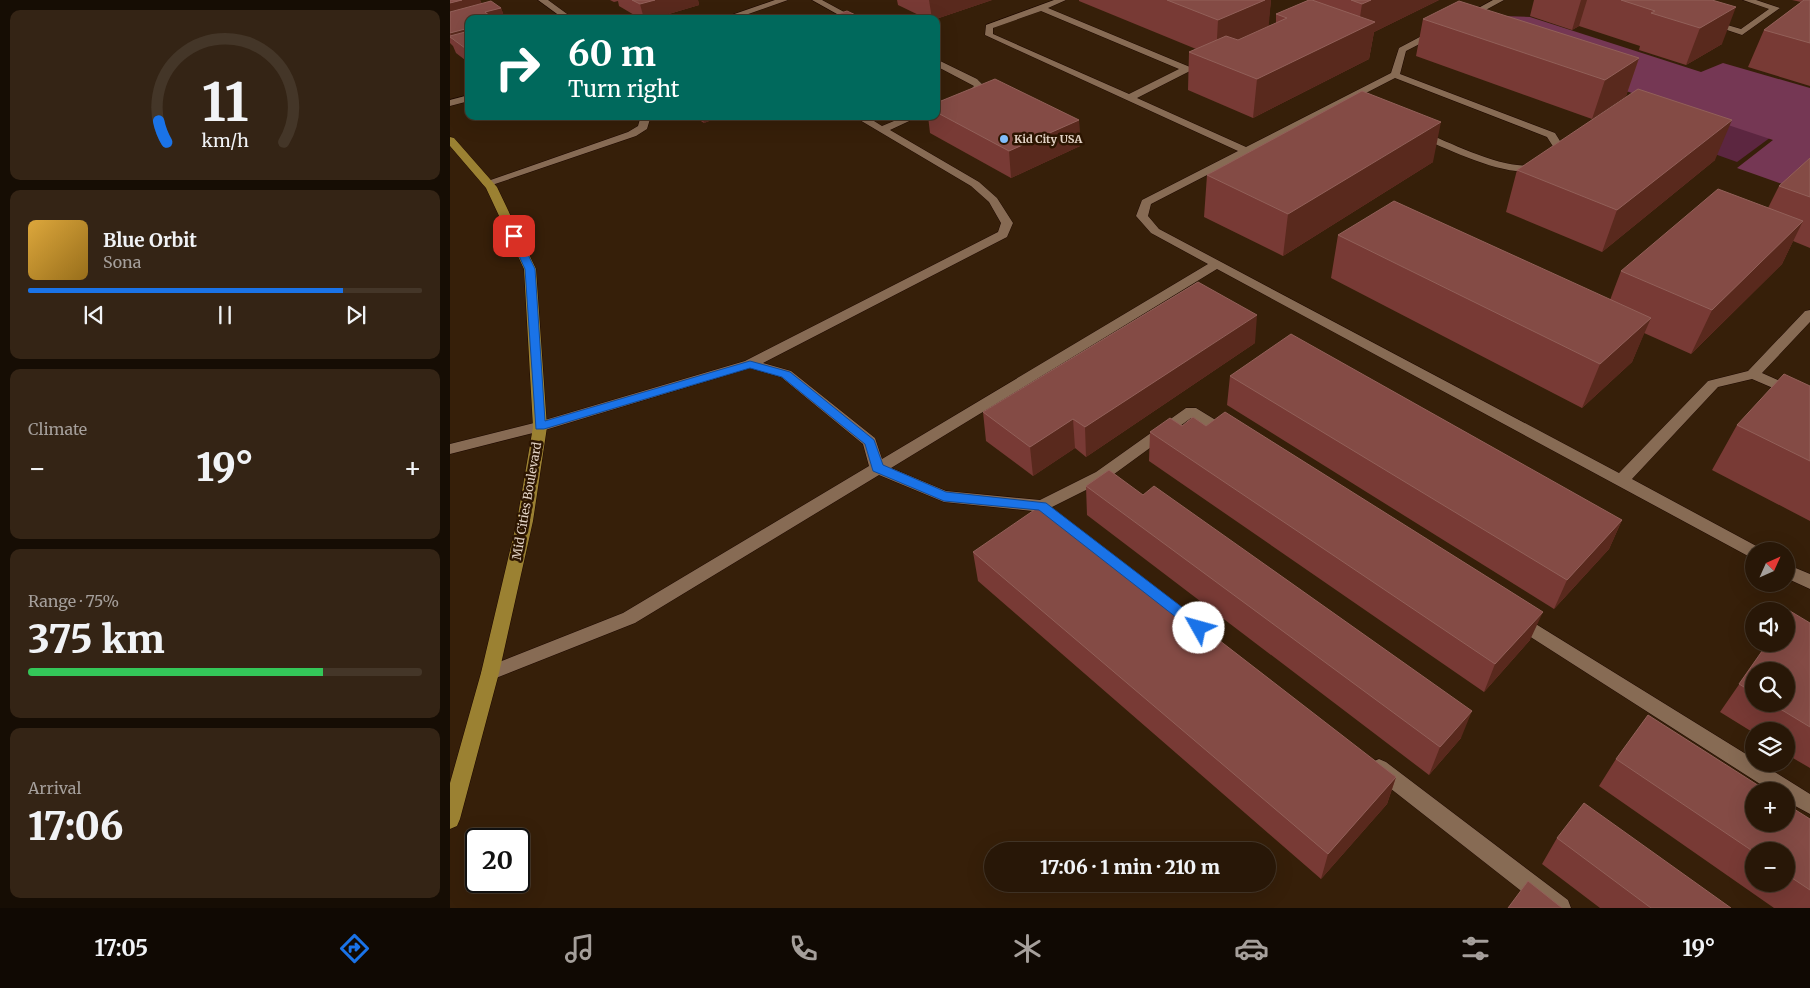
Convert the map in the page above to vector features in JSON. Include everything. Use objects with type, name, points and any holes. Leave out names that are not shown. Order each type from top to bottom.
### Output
[{"type":"main road","name":"Mid Cities Boulevard","points":[[450,140],[488,183],[530,269],[540,427],[525,521],[490,673],[450,819]]},
{"type":"street","points":[[542,0],[564,15]]},
{"type":"street","points":[[737,15],[784,0]]},
{"type":"street","points":[[816,0],[844,15]]},
{"type":"street","points":[[1062,0],[989,27],[989,35],[1245,150]]},
{"type":"street","points":[[1500,0],[1402,50],[1395,74],[1146,202],[1142,216],[1155,231],[1745,547]]},
{"type":"street","points":[[1704,22],[1742,32],[1776,8],[1747,0]]},
{"type":"street","points":[[1041,8],[1187,69],[1130,98]]},
{"type":"street","points":[[940,66],[974,81],[979,86],[973,92],[940,106]]},
{"type":"street","points":[[1395,74],[1551,135],[1560,149],[1547,161],[1526,169],[1494,163],[1412,131]]},
{"type":"street","points":[[450,104],[465,99]]},
{"type":"street","points":[[1340,102],[1358,109]]},
{"type":"street","points":[[488,183],[632,134],[643,127],[645,120]]},
{"type":"street","points":[[450,450],[540,427],[750,364],[1003,234],[1007,223],[993,200],[975,184],[865,120]]},
{"type":"street","points":[[881,130],[905,120]]},
{"type":"street","points":[[490,673],[629,618],[1217,264]]},
{"type":"street","points":[[1621,481],[1713,384],[1753,374],[1810,314]]},
{"type":"street","points":[[750,364],[786,374],[870,442],[878,468],[944,496],[1042,506],[1101,476],[1191,411],[1241,443]]},
{"type":"street","points":[[1753,374],[1810,399]]},
{"type":"street","points":[[1042,506],[1058,519]]},
{"type":"street","points":[[1795,574],[1810,582]]},
{"type":"street","points":[[1501,608],[1810,805]]},
{"type":"street","points":[[1364,756],[1560,908]]},
{"type":"shaded area","points":[[1471,15],[1530,17],[1701,72],[1723,63],[1810,88],[1810,194],[1737,168],[1773,140],[1485,44]]},
{"type":"shaded area","points":[[1666,102],[1771,137],[1737,162],[1631,124]]},
{"type":"building","points":[[450,0],[462,0],[450,3]]},
{"type":"building","points":[[632,0],[655,0],[640,4]]},
{"type":"building","points":[[1167,0],[1265,0],[1218,20]]},
{"type":"building","points":[[1309,0],[1375,22],[1257,79],[1189,52],[1226,36],[1238,40],[1287,18],[1276,14]]},
{"type":"building","points":[[1351,0],[1371,0],[1362,4]]},
{"type":"building","points":[[1621,0],[1712,0],[1736,7],[1700,28],[1651,13],[1655,11]]},
{"type":"building","points":[[1804,0],[1810,0],[1810,43],[1764,30]]},
{"type":"building","points":[[491,1],[501,8],[485,12],[489,15],[465,15],[465,29],[450,33],[450,12]]},
{"type":"building","points":[[1459,1],[1639,58],[1605,80],[1423,19]]},
{"type":"building","points":[[847,11],[856,15],[834,15]]},
{"type":"building","points":[[465,32],[465,48],[450,37]]},
{"type":"building","points":[[995,79],[1079,120],[1009,151],[940,114],[940,101]]},
{"type":"building","points":[[1638,89],[1732,120],[1617,210],[1517,170]]},
{"type":"building","points":[[1362,91],[1441,122],[1288,214],[1207,175]]},
{"type":"building","points":[[1810,158],[1810,197],[1779,186]]},
{"type":"building","points":[[1718,189],[1803,221],[1712,310],[1621,271]]},
{"type":"building","points":[[1394,201],[1651,318],[1600,364],[1338,235]]},
{"type":"building","points":[[1198,282],[1257,315],[1085,427],[1073,419],[1030,447],[983,412]]},
{"type":"building","points":[[1291,334],[1622,520],[1567,580],[1230,376]]},
{"type":"building","points":[[1784,374],[1810,386],[1810,461],[1737,425]]},
{"type":"building","points":[[1225,412],[1543,612],[1495,664],[1150,432],[1170,418],[1182,426],[1193,417],[1206,426]]},
{"type":"building","points":[[1109,470],[1143,495],[1154,486],[1472,711],[1440,747],[1086,486]]},
{"type":"building","points":[[1043,504],[1396,777],[1328,854],[973,552]]},
{"type":"building","points":[[1795,614],[1810,623],[1810,727],[1785,712],[1795,712],[1795,662],[1754,662],[1761,652],[1795,652]]},
{"type":"building","points":[[1745,675],[1745,688],[1739,684]]},
{"type":"building","points":[[1648,715],[1753,782],[1745,782],[1745,832],[1795,832],[1795,810],[1810,819],[1810,890],[1795,880],[1795,842],[1745,842],[1745,846],[1616,759]]},
{"type":"building","points":[[1584,803],[1731,908],[1651,908],[1557,838]]},
{"type":"building","points":[[1528,881],[1562,908],[1508,908]]},
{"type":"place","name":"Kid City USA","points":[[1004,139]]},
{"type":"route","points":[[514,236],[530,269],[540,427],[750,364],[786,374],[870,442],[878,468],[944,496],[1042,506],[1199,628]]}]
